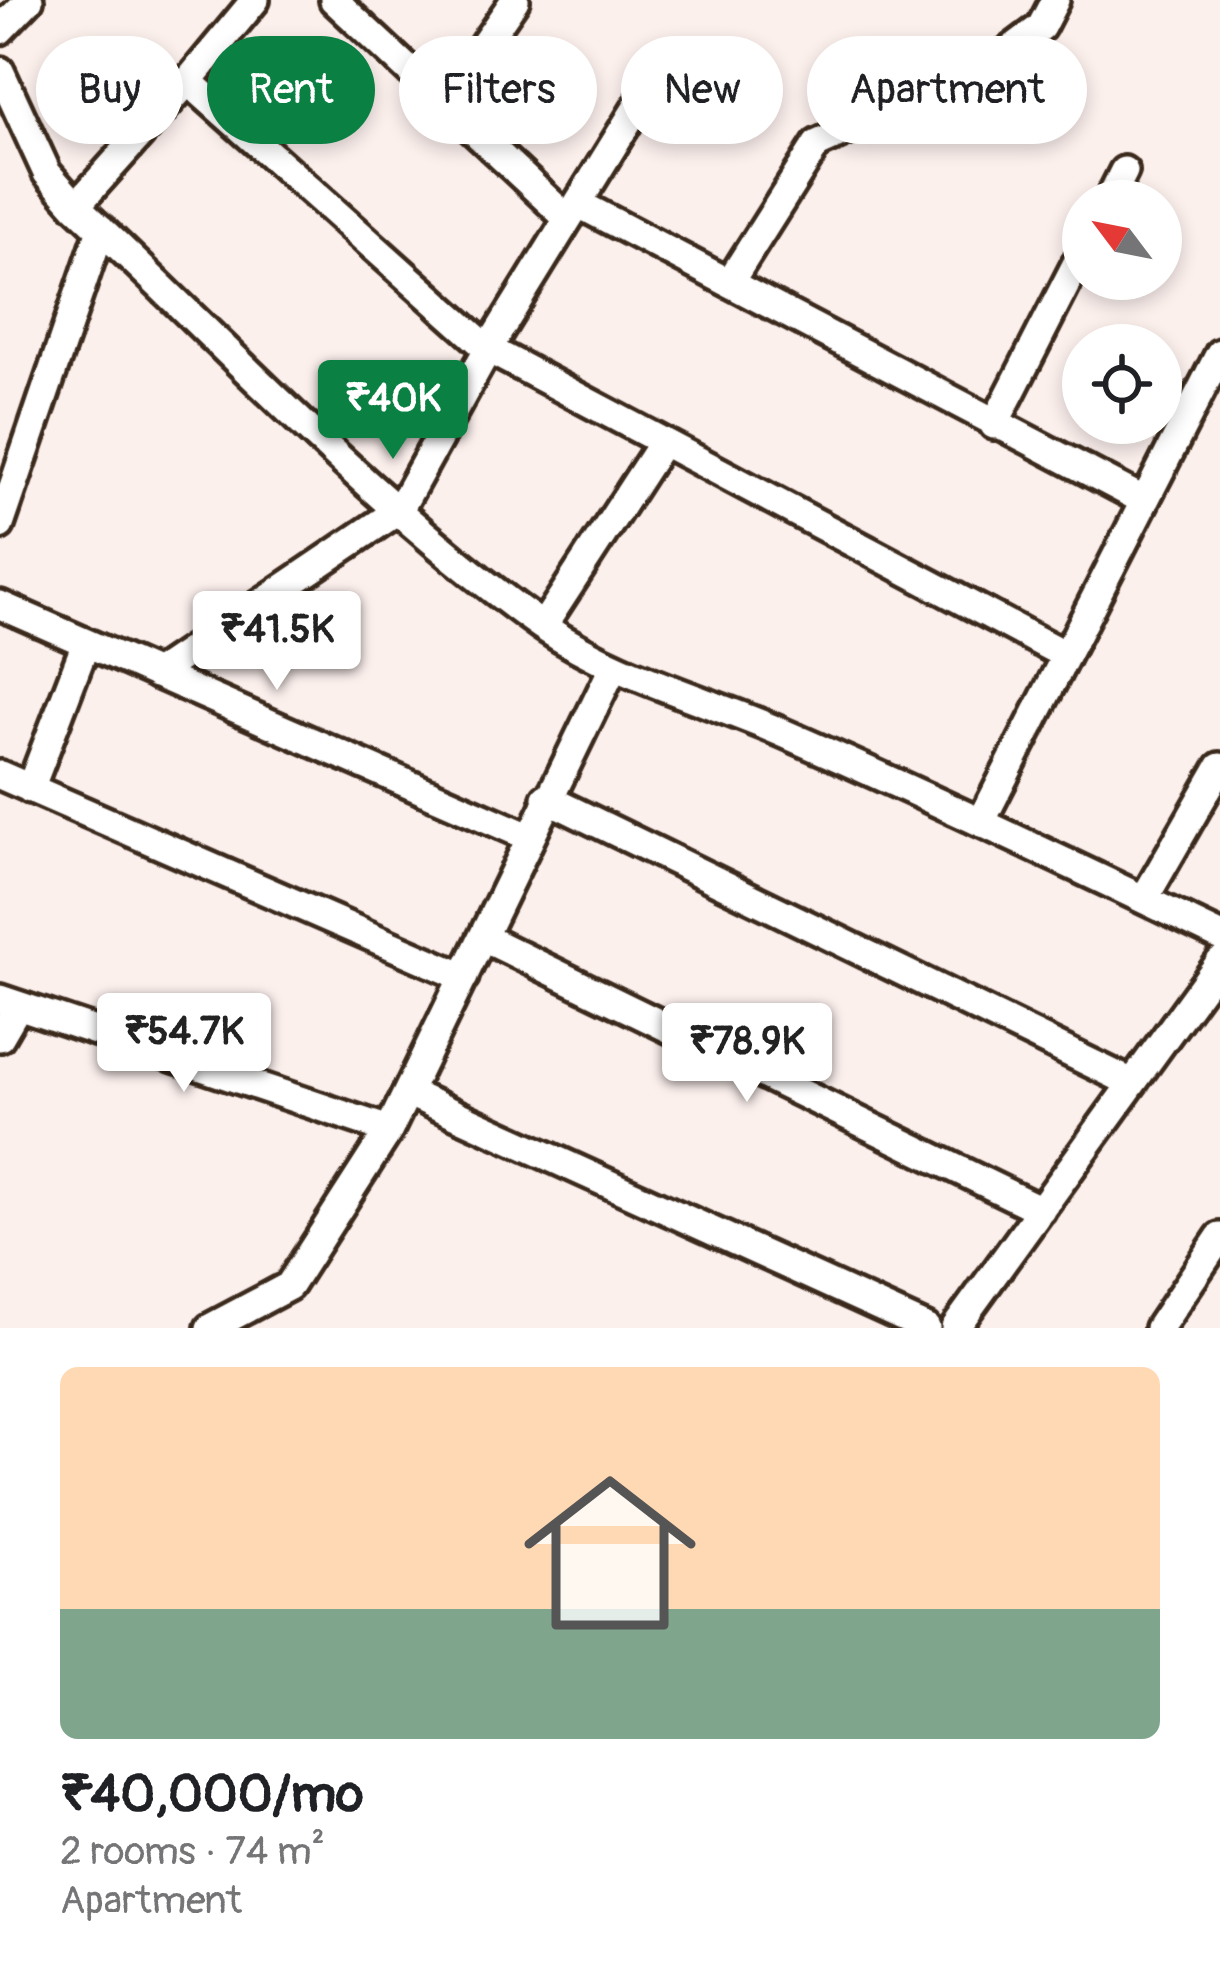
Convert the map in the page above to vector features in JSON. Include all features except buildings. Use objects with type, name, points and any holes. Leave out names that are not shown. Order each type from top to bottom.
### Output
[{"type":"street","points":[[0,31],[29,0]]},
{"type":"street","points":[[76,206],[255,0]]},
{"type":"street","points":[[334,0],[399,62]]},
{"type":"street","points":[[490,36],[515,0]]},
{"type":"street","points":[[731,280],[817,144],[985,69],[1041,27],[1054,0]]},
{"type":"street","points":[[0,71],[46,173],[76,206],[399,510],[543,626],[613,668],[718,705],[982,820],[1220,936]]},
{"type":"street","points":[[188,81],[488,349],[1065,656]]},
{"type":"street","points":[[156,674],[399,510],[488,349],[621,133]]},
{"type":"street","points":[[492,144],[573,211],[731,280],[994,425],[1142,500]]},
{"type":"street","points":[[1120,180],[1124,171]]},
{"type":"street","points":[[0,525],[101,229]]},
{"type":"street","points":[[994,425],[1062,292]]},
{"type":"street","points":[[982,820],[1220,353]]},
{"type":"street","points":[[543,626],[662,443]]},
{"type":"street","points":[[0,605],[529,837]]},
{"type":"street","points":[[30,789],[86,643]]},
{"type":"street","points":[[210,1328],[289,1286],[389,1130],[613,668]]},
{"type":"street","points":[[1144,899],[1220,766]]},
{"type":"street","points":[[0,775],[464,977]]},
{"type":"street","points":[[546,798],[1132,1083]]},
{"type":"street","points":[[484,938],[1041,1210]]},
{"type":"street","points":[[955,1328],[1220,962]]},
{"type":"street","points":[[0,1037],[9,1002],[389,1130]]},
{"type":"street","points":[[410,1094],[917,1326]]},
{"type":"street","points":[[1159,1328],[1220,1237]]}]
